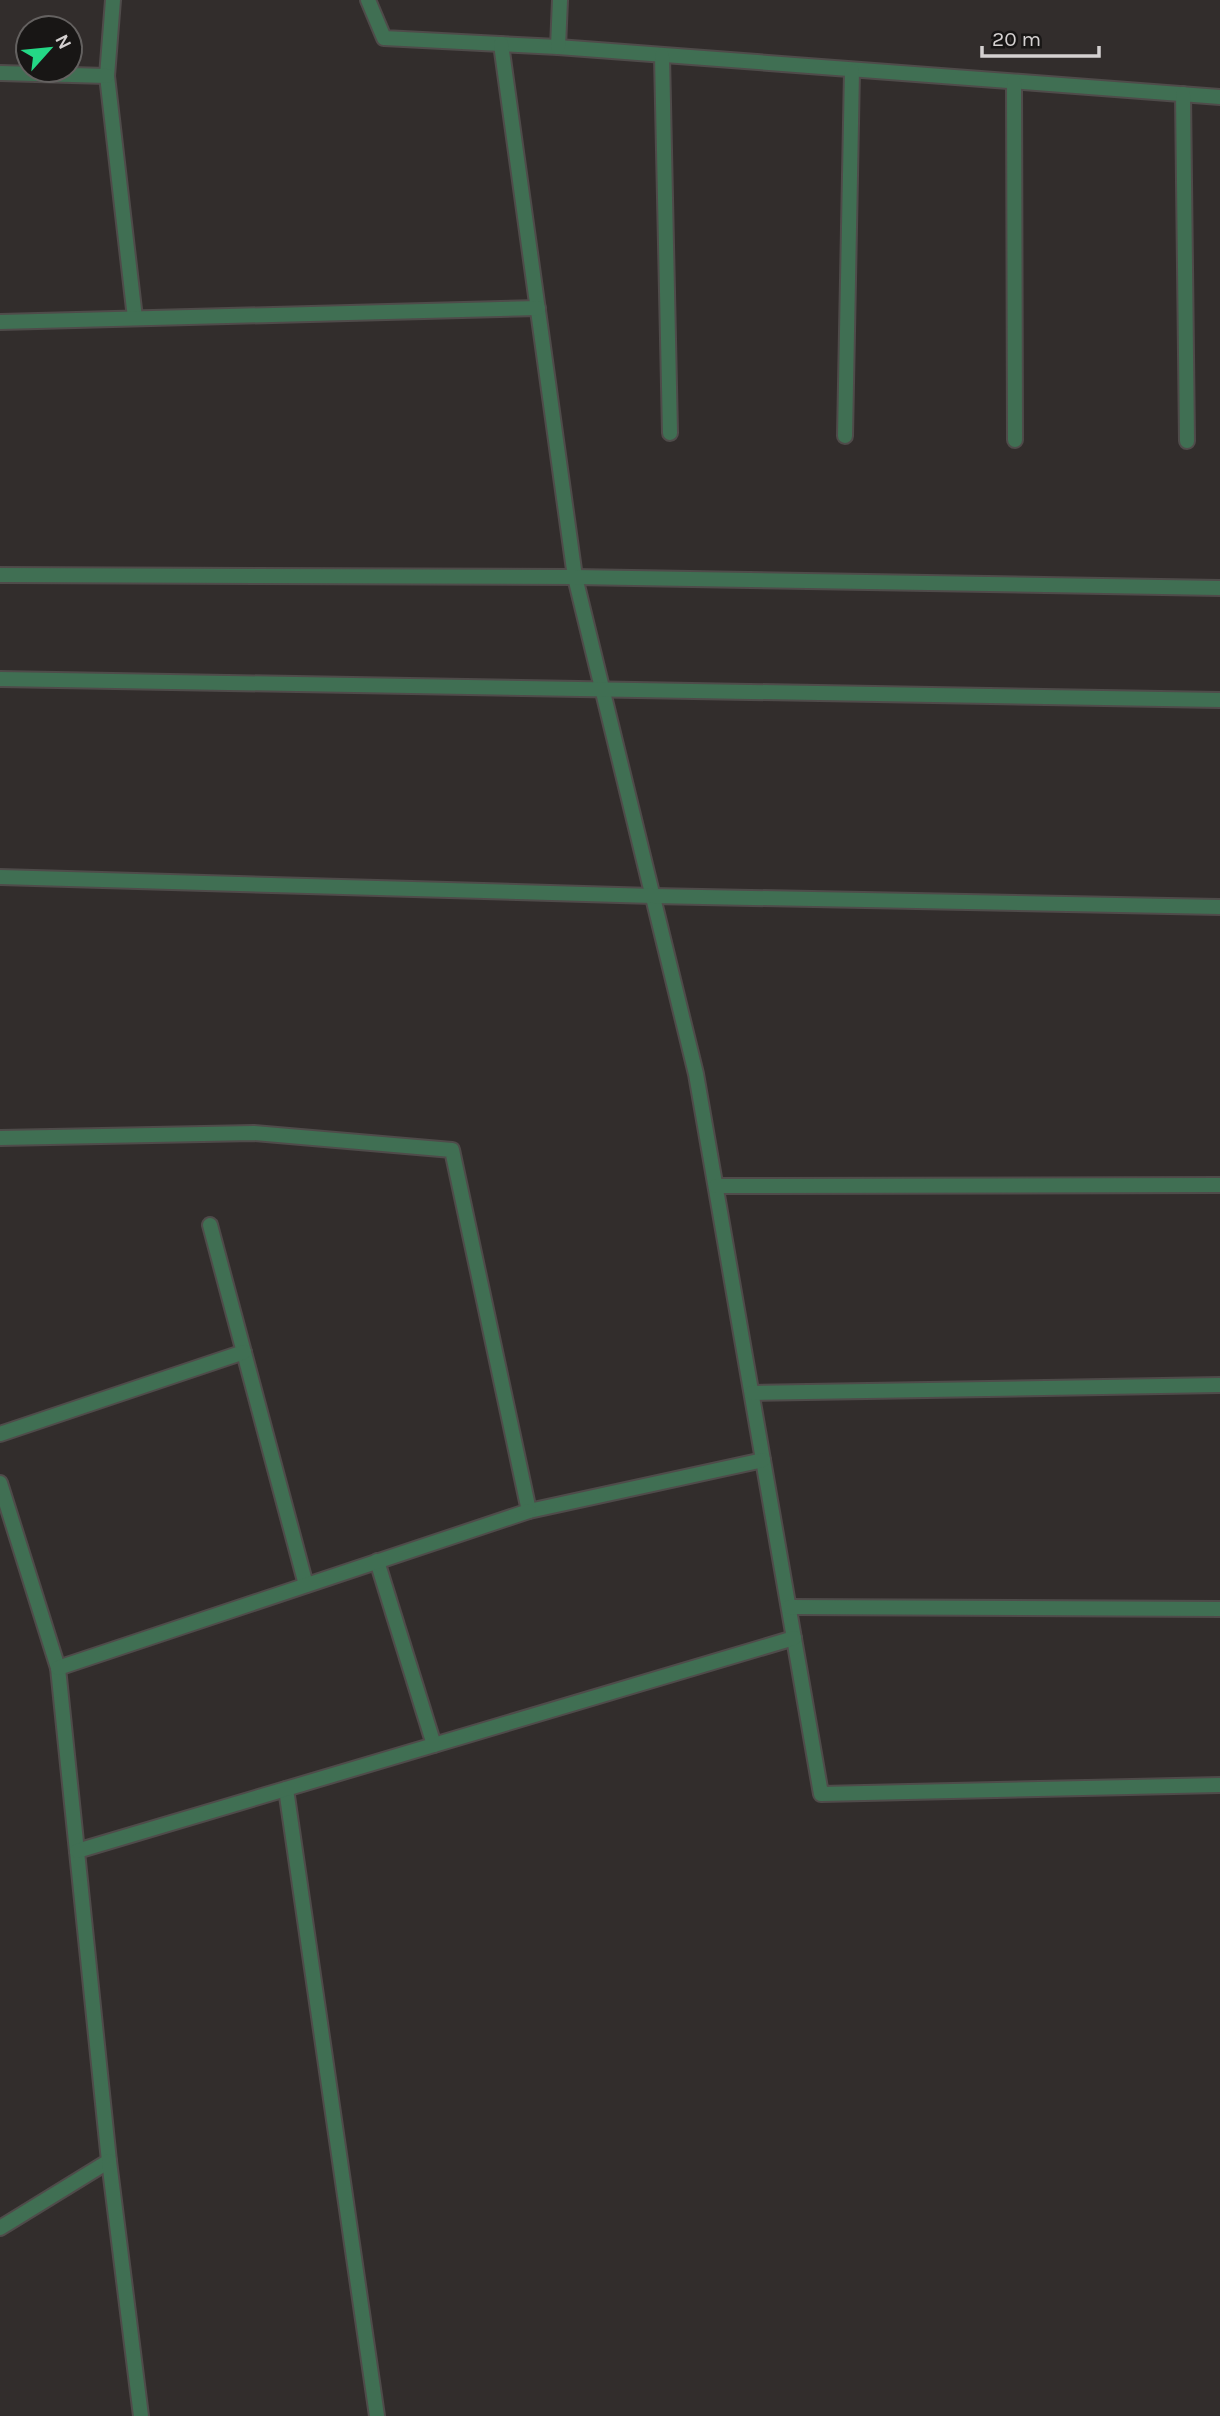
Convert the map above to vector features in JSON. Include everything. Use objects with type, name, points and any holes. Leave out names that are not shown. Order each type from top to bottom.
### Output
[{"type":"street","points":[[113,0],[107,76],[135,318]]},
{"type":"street","points":[[368,0],[384,38],[558,47],[1220,97]]},
{"type":"street","points":[[558,47],[560,0]]},
{"type":"street","points":[[501,44],[575,577],[696,1074],[821,1794],[1220,1785]]},
{"type":"street","points":[[663,56],[670,433]]},
{"type":"street","points":[[845,436],[852,71]]},
{"type":"street","points":[[0,73],[107,76]]},
{"type":"street","points":[[1014,82],[1015,440]]},
{"type":"street","points":[[1183,94],[1187,441]]},
{"type":"street","points":[[0,322],[538,308]]},
{"type":"street","points":[[0,575],[575,577],[1220,588]]},
{"type":"street","points":[[0,679],[1220,700]]},
{"type":"street","points":[[0,877],[653,896],[1220,906]]},
{"type":"street","points":[[0,1138],[254,1133],[452,1150],[529,1511]]},
{"type":"street","points":[[716,1186],[1220,1185]]},
{"type":"street","points":[[210,1225],[306,1585]]},
{"type":"street","points":[[0,1434],[244,1352]]},
{"type":"street","points":[[752,1393],[1220,1385]]},
{"type":"street","points":[[58,1668],[529,1511],[764,1460]]},
{"type":"street","points":[[0,1483],[58,1668],[109,2161],[141,2416]]},
{"type":"street","points":[[377,1561],[434,1745]]},
{"type":"street","points":[[789,1607],[1220,1609]]},
{"type":"street","points":[[77,1850],[794,1638]]},
{"type":"street","points":[[286,1789],[377,2416]]},
{"type":"street","points":[[0,2228],[109,2161]]}]
